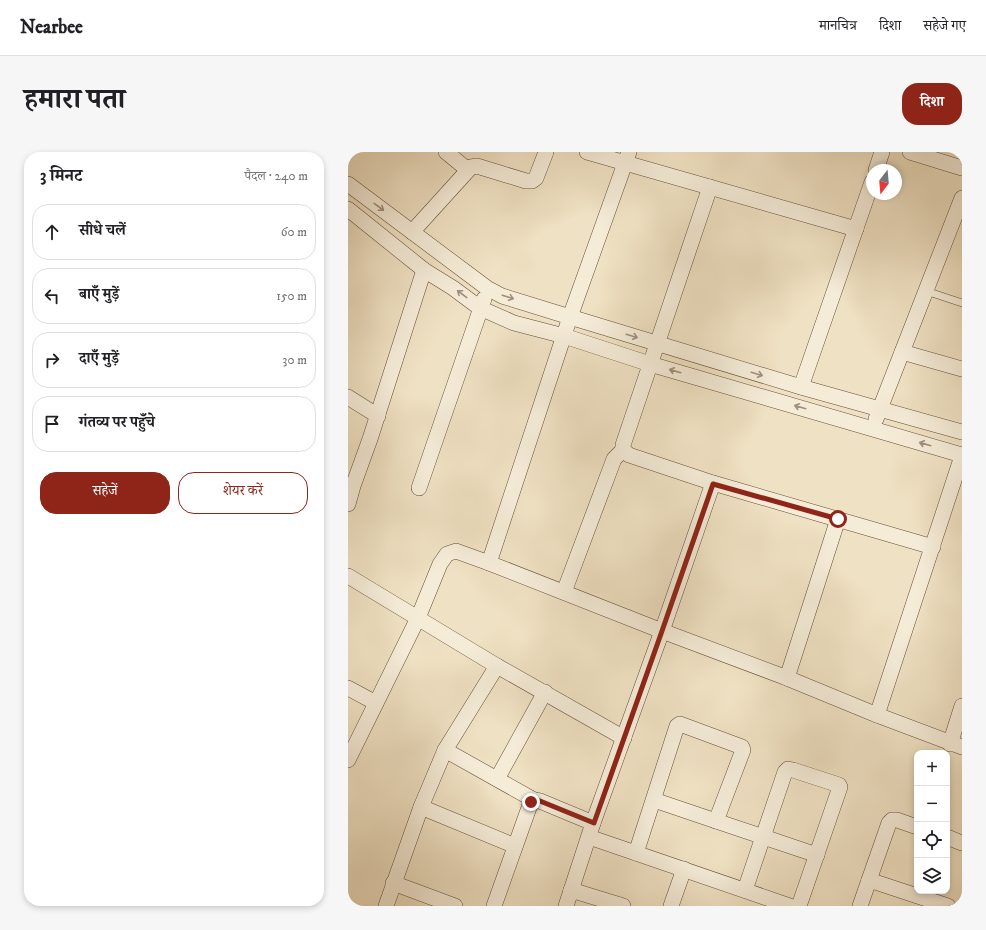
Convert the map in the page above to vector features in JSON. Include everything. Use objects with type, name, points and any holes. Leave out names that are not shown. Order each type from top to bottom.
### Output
[{"type":"street","points":[[446,152],[468,170]]},
{"type":"street","points":[[412,232],[471,167],[477,166],[526,181],[532,181],[536,178],[546,152]]},
{"type":"street","points":[[587,152],[627,158],[710,187],[856,229]]},
{"type":"street","points":[[878,164],[882,152]]},
{"type":"street","points":[[910,152],[962,168]]},
{"type":"street","points":[[489,563],[570,317],[627,158]]},
{"type":"street","points":[[348,184],[487,288],[502,296],[801,387],[962,432]]},
{"type":"street","points":[[564,592],[614,459],[623,450],[623,445],[710,187]]},
{"type":"street","points":[[362,194],[349,213],[424,270],[453,288],[480,308],[514,323],[564,336],[650,364],[873,428],[962,456],[878,715]]},
{"type":"street","points":[[873,428],[962,198]]},
{"type":"street","points":[[801,387],[866,200]]},
{"type":"street","points":[[348,504],[378,416],[424,270]]},
{"type":"street","points":[[419,488],[487,288]]},
{"type":"street","points":[[902,352],[962,369]]},
{"type":"street","points":[[348,397],[378,416]]},
{"type":"street","points":[[623,450],[629,454],[713,484],[933,547]]},
{"type":"street","points":[[566,906],[591,830],[713,484]]},
{"type":"street","points":[[787,678],[838,519]]},
{"type":"street","points":[[348,760],[418,618],[440,564],[447,554],[456,551],[787,678],[956,746],[962,706]]},
{"type":"street","points":[[348,576],[498,666],[624,738]]},
{"type":"street","points":[[386,906],[421,807],[445,750],[498,666]]},
{"type":"street","points":[[348,688],[376,703]]},
{"type":"street","points":[[497,779],[544,692]]},
{"type":"street","points":[[636,853],[678,726],[680,724],[742,747],[743,750],[716,821]]},
{"type":"street","points":[[445,750],[534,800],[636,853],[790,906]]},
{"type":"street","points":[[746,890],[785,772],[788,769],[793,770],[839,785],[840,787],[799,906]]},
{"type":"street","points":[[494,906],[531,802],[534,800]]},
{"type":"street","points":[[654,800],[817,855]]},
{"type":"street","points":[[421,807],[515,846]]},
{"type":"street","points":[[860,906],[889,823],[892,820],[897,820],[914,826]]},
{"type":"street","points":[[950,838],[962,842]]},
{"type":"street","points":[[672,906],[684,869]]},
{"type":"street","points":[[869,880],[948,906]]},
{"type":"street","points":[[393,884],[455,906]]},
{"type":"street","points":[[571,890],[623,906]]},
{"type":"lane","points":[[926,291],[962,303]]},
{"type":"route","points":[[531,802],[534,800],[540,801],[594,823],[713,484],[838,519]]}]
